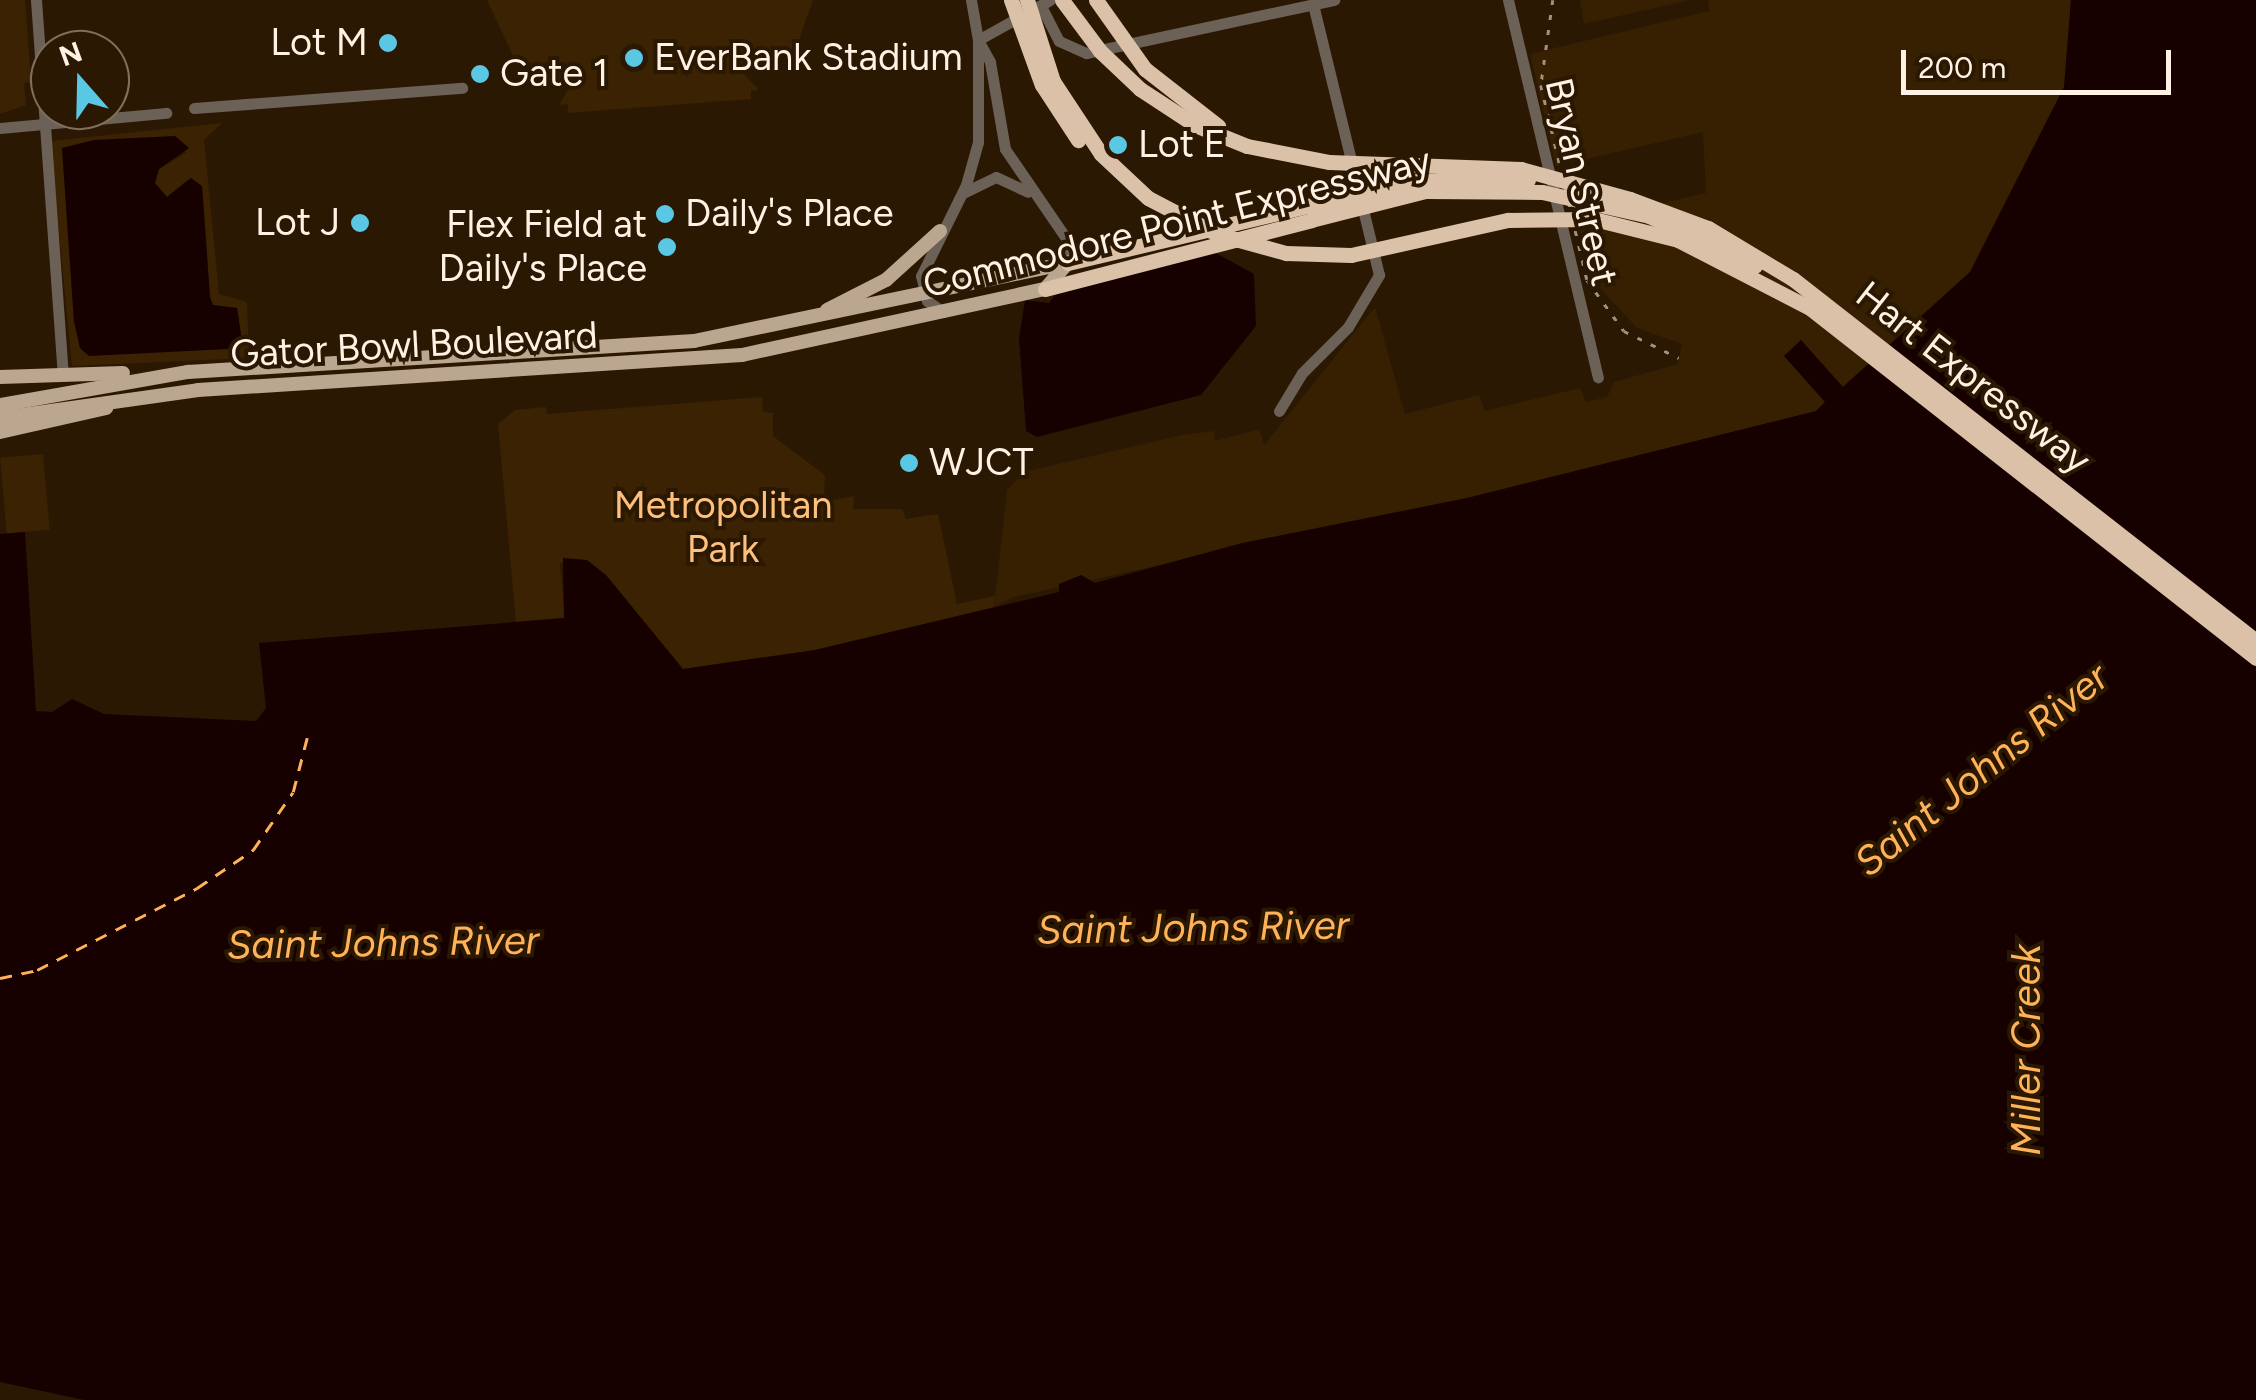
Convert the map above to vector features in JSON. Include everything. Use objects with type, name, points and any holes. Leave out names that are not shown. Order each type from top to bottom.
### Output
[{"type":"highway","points":[[1011,0],[1052,103],[1085,148],[1125,181],[1217,234],[1304,255],[1388,251],[1522,218],[1611,221],[1704,252],[1810,308]]},
{"type":"highway","points":[[1062,0],[1100,51],[1167,108],[1247,146],[1311,160],[1521,169],[1630,199]]},
{"type":"highway","points":[[1096,0],[1132,55],[1184,104],[1244,139],[1311,160]]},
{"type":"highway","points":[[1039,2],[1057,89],[1125,181]]},
{"type":"highway","name":"Commodore Point Expressway","points":[[1044,289],[1309,213],[1385,186],[1466,178],[1548,182],[1630,199]]},
{"type":"highway","name":"Commodore Point Expressway","points":[[1068,263],[1437,190],[1563,195],[1692,233],[1756,267],[1810,308]]},
{"type":"highway","name":"Hart Expressway","points":[[1630,199],[1708,228],[1793,279],[2256,641]]},
{"type":"highway","name":"Hart Expressway","points":[[1810,308],[2256,658]]},
{"type":"main road","points":[[784,327],[875,288],[940,231]]},
{"type":"main road","points":[[1044,289],[1068,263]]},
{"type":"main road","name":"Commodore Point Expressway","points":[[784,327],[1068,263]]},
{"type":"main road","name":"Commodore Point Expressway","points":[[832,338],[1044,289]]},
{"type":"main road","name":"Gator Bowl Boulevard","points":[[6,405],[188,372],[604,352],[784,327]]},
{"type":"main road","name":"Gator Bowl Boulevard","points":[[0,418],[164,393],[666,364],[832,338]]},
{"type":"main road","points":[[0,377],[188,372]]},
{"type":"main road","points":[[6,405],[63,374]]},
{"type":"main road","points":[[0,432],[164,393]]},
{"type":"street","points":[[36,0],[38,30]]},
{"type":"street","points":[[944,312],[924,293],[922,272],[962,194],[979,134],[978,40],[971,0]]},
{"type":"street","points":[[978,40],[1039,2],[1064,46],[1086,53],[1334,0]]},
{"type":"street","name":"Bryan Street","points":[[1508,0],[1598,377]]},
{"type":"street","points":[[1278,411],[1302,373],[1348,328],[1379,275],[1313,5]]},
{"type":"street","points":[[978,40],[990,62],[1002,141],[1036,198],[1066,238],[1068,263]]},
{"type":"street","points":[[194,108],[462,88]]},
{"type":"street","points":[[130,116],[166,113]]},
{"type":"street","points":[[0,128],[30,125]]},
{"type":"street","points":[[44,130],[63,374]]},
{"type":"street","points":[[962,194],[996,177],[1036,198]]},
{"type":"shaded area","points":[[1580,0],[1690,0],[1584,24]]},
{"type":"shaded area","points":[[1708,0],[2071,0],[2064,87],[1970,272],[1842,387],[1800,341],[1785,356],[1825,402],[1816,411],[1467,498],[1014,597],[994,607],[1007,490],[1024,472],[1214,431],[1215,441],[1259,429],[1264,445],[1375,307],[1405,414],[1479,395],[1485,411],[1580,388],[1586,402],[1607,397],[1614,382],[1678,364],[1682,344],[1637,328],[1597,285],[1578,223],[1706,193],[1703,132],[1556,166],[1530,54],[1709,11]]},
{"type":"green space","points":[[0,0],[25,0],[30,68],[30,82],[24,83],[26,105],[0,114]]},
{"type":"green space","name":"EverBank Stadium","points":[[487,0],[813,0],[792,59],[780,53],[773,64],[759,56],[743,73],[759,90],[751,91],[751,99],[568,113],[568,104],[559,105],[570,87],[552,73],[541,81],[534,72],[524,79]]},
{"type":"green space","points":[[222,123],[204,140],[219,294],[247,302],[249,358],[72,366],[50,141]],"holes":[[[174,136],[186,153],[159,169],[155,183],[167,197],[187,180],[202,186],[212,305],[237,308],[242,341],[89,356],[80,348],[74,321],[62,148]]]},
{"type":"green space","name":"Metropolitan Park","points":[[762,397],[763,412],[773,413],[773,436],[825,475],[824,502],[854,496],[853,509],[902,509],[906,519],[938,514],[957,604],[995,596],[994,607],[815,650],[682,669],[606,575],[560,563],[565,618],[516,622],[498,424],[515,410],[546,407],[547,414]]},
{"type":"green space","points":[[43,454],[50,530],[7,533],[0,458]]},
{"type":"water","points":[[2071,0],[2256,0],[2256,1400],[84,1400],[0,1382],[0,534],[25,532],[36,711],[52,712],[72,699],[104,714],[256,721],[266,708],[259,643],[564,618],[563,558],[587,560],[606,575],[683,669],[815,650],[1059,592],[1059,584],[1081,575],[1095,583],[1242,543],[1467,498],[1816,411],[1825,402],[1784,356],[1801,340],[1843,387],[1970,272],[2064,87]]},
{"type":"water","points":[[175,136],[189,148],[159,169],[155,183],[167,197],[191,178],[202,186],[210,297],[213,305],[237,308],[242,341],[228,349],[89,356],[80,348],[74,321],[62,148],[94,140]]},
{"type":"water","points":[[1214,252],[1254,274],[1256,326],[1201,395],[1037,437],[1026,431],[1019,338],[1025,300],[1049,303],[1056,293]]},
{"type":"ferry route","points":[[0,978],[37,970],[197,888],[253,850],[293,792],[307,738]]},
{"type":"railway","points":[[1553,0],[1541,85],[1587,280],[1624,331],[1679,358]]},
{"type":"place","name":"Lot M","points":[[388,43]]},
{"type":"place","name":"EverBank Stadium","points":[[634,58]]},
{"type":"place","name":"Gate 1","points":[[480,74]]},
{"type":"place","name":"Lot E","points":[[1118,145]]},
{"type":"place","name":"Daily's Place","points":[[665,214]]},
{"type":"place","name":"Lot J","points":[[360,223]]},
{"type":"place","name":"Flex Field at Daily's Place","points":[[667,247]]},
{"type":"place","name":"WJCT","points":[[909,463]]},
{"type":"water label","name":"Saint Johns River","points":[[1981,769]]},
{"type":"water label","name":"Saint Johns River","points":[[1193,927]]},
{"type":"water label","name":"Saint Johns River","points":[[383,942]]},
{"type":"water label","name":"Miller Creek","points":[[2026,1050]]}]
